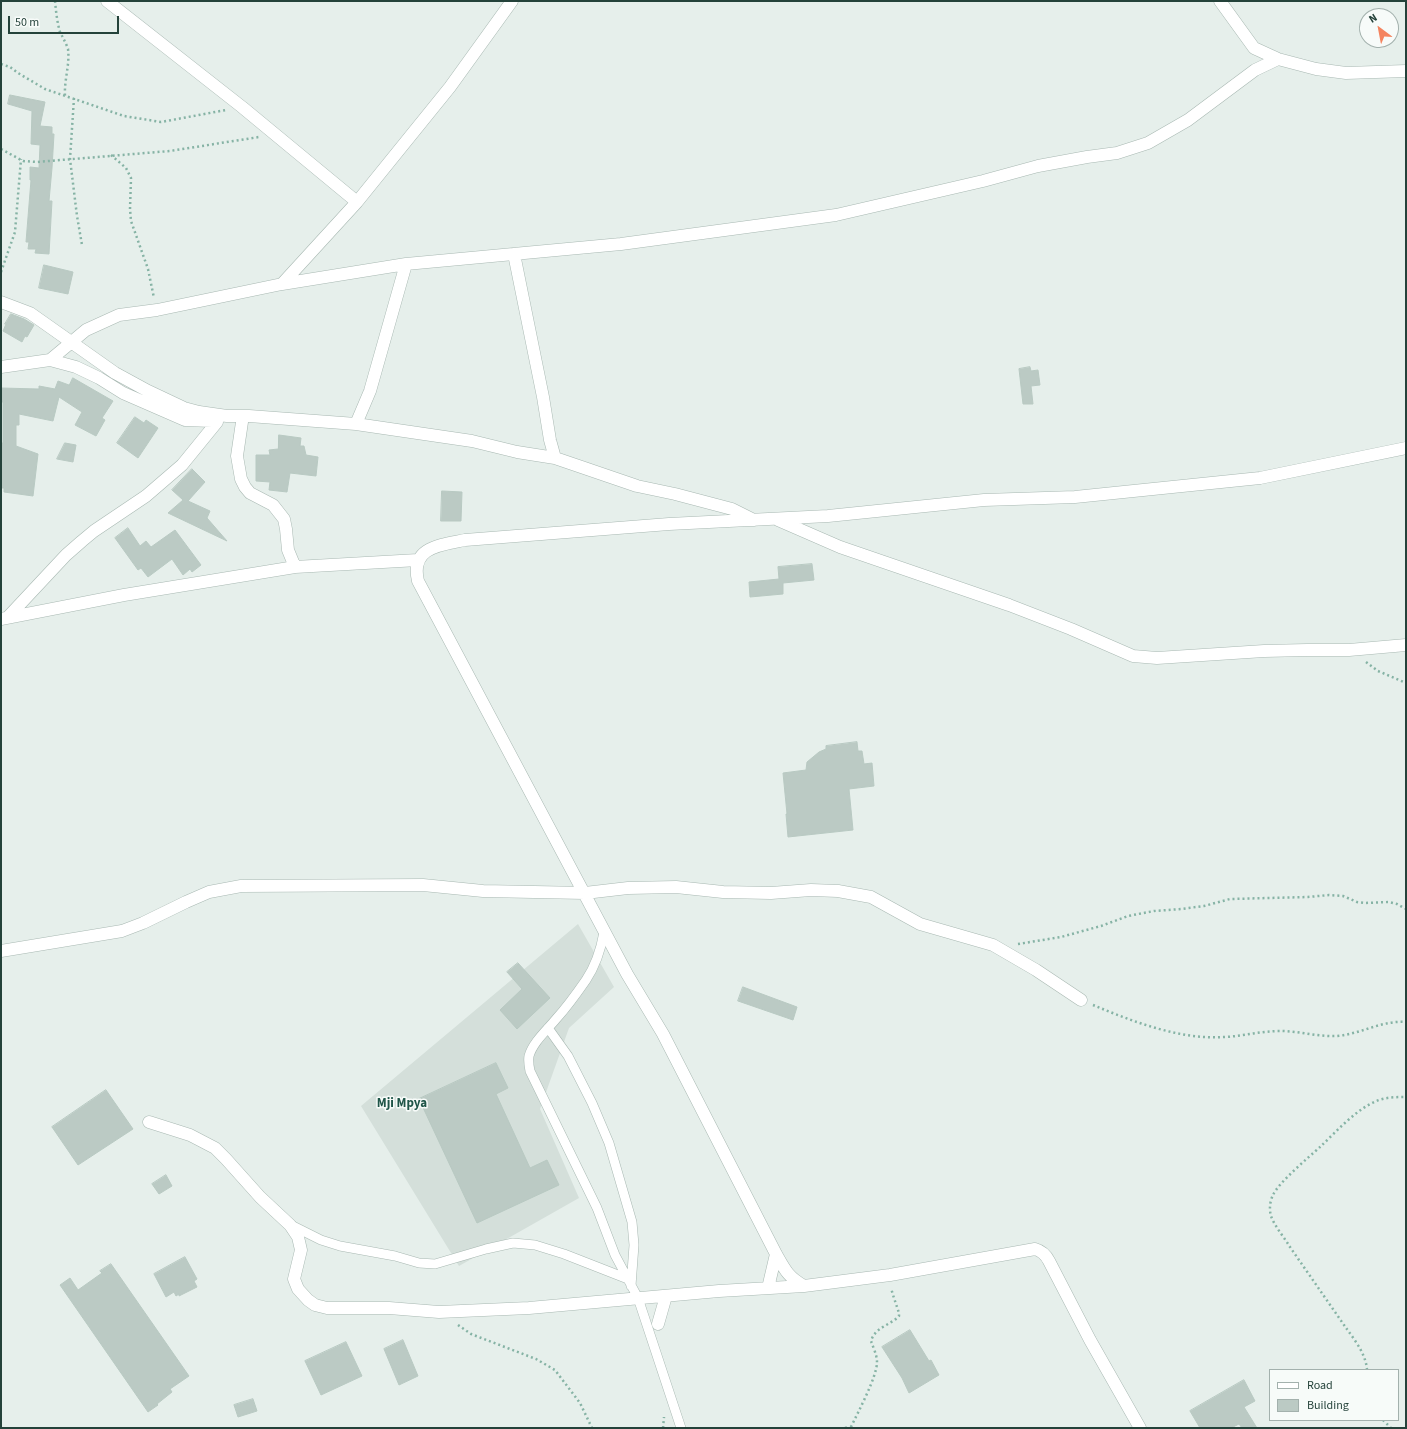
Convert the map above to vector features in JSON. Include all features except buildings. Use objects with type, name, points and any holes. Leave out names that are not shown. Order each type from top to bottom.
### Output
[{"type":"street","points":[[107,1],[242,107],[357,202]]},
{"type":"street","points":[[282,284],[357,202],[450,87],[512,1]]},
{"type":"street","points":[[1220,1],[1254,48],[1278,59],[1316,69],[1346,73],[1406,71]]},
{"type":"street","points":[[50,360],[86,330],[119,315],[157,310],[282,284],[406,264],[621,244],[836,215],[983,182],[1038,166],[1117,153],[1148,143],[1188,120],[1255,70],[1278,59]]},
{"type":"street","points":[[514,254],[543,397],[550,440],[555,458]]},
{"type":"street","points":[[356,424],[370,391],[406,264]]},
{"type":"street","points":[[1,302],[30,313],[115,373],[184,408],[227,416],[249,416],[356,424],[472,441],[517,452],[555,458],[637,486],[732,509],[755,520]]},
{"type":"street","points":[[1,366],[50,360],[76,367],[99,378],[123,394],[185,420],[242,422],[274,419]]},
{"type":"street","points":[[5,618],[66,555],[82,541],[146,496],[182,465],[217,422]]},
{"type":"street","points":[[242,422],[237,456],[242,479],[245,487],[250,493],[273,505],[284,519],[288,550],[295,567]]},
{"type":"street","points":[[804,1286],[793,1280],[786,1272],[663,1034],[604,932],[585,893],[418,581],[416,570],[418,560],[426,551],[436,546],[465,540],[669,524],[828,516],[984,500],[1075,497],[1260,478],[1406,448]]},
{"type":"street","points":[[775,519],[840,547],[1009,605],[1071,629],[1132,656],[1157,658],[1264,651],[1349,650],[1406,645]]},
{"type":"street","points":[[5,618],[124,594],[295,567],[418,560]]},
{"type":"street","points":[[1,952],[122,931],[143,923],[209,892],[241,886],[423,885],[483,891],[585,893],[628,888],[676,887],[723,892],[772,893],[811,890],[838,891],[871,897],[920,924],[993,945],[1036,970],[1081,1000]]},
{"type":"street","points":[[149,1122],[190,1135],[215,1148],[260,1197],[290,1225],[298,1237],[301,1250],[294,1279],[298,1288],[308,1300],[315,1305],[327,1308],[389,1308],[439,1312],[529,1308],[638,1298],[804,1286],[890,1275],[1035,1249],[1043,1252],[1050,1261],[1090,1340],[1140,1428]]},
{"type":"street","points":[[768,1288],[776,1254]]},
{"type":"street","points":[[658,1324],[666,1296]]},
{"type":"lane","points":[[604,932],[595,965],[586,980],[530,1052],[528,1058],[530,1071],[597,1208],[615,1255],[638,1298],[681,1428]]},
{"type":"lane","points":[[548,1028],[568,1056],[592,1103],[609,1143],[632,1222],[634,1245],[630,1282]]},
{"type":"lane","points":[[290,1225],[321,1240],[340,1246],[395,1256],[427,1264],[435,1264],[512,1243],[535,1245],[590,1263],[630,1282]]},
{"type":"path","points":[[55,1],[57,20],[60,32],[67,48],[68,57],[64,89],[65,96]]},
{"type":"path","points":[[1,64],[10,67],[44,88],[124,116],[161,122],[242,107]]},
{"type":"path","points":[[74,98],[70,159],[82,246]]},
{"type":"path","points":[[1,149],[23,161],[37,162],[170,151],[275,135]]},
{"type":"path","points":[[110,155],[126,168],[130,178],[131,221],[148,269],[157,310]]},
{"type":"path","points":[[1,272],[15,232],[21,159]]},
{"type":"path","points":[[1349,650],[1378,671],[1406,683]]},
{"type":"path","points":[[1016,944],[1061,937],[1102,926],[1128,916],[1154,911],[1204,906],[1230,899],[1329,895],[1343,896],[1365,903],[1388,902],[1398,904],[1406,909]]},
{"type":"path","points":[[1081,1000],[1152,1027],[1202,1037],[1226,1037],[1255,1032],[1280,1031],[1328,1036],[1352,1033],[1388,1023],[1406,1022]]},
{"type":"path","points":[[1367,1369],[1366,1359],[1356,1342],[1308,1275],[1276,1225],[1271,1215],[1270,1208],[1273,1195],[1295,1169],[1357,1113],[1372,1103],[1380,1100],[1406,1097]]},
{"type":"path","points":[[845,1428],[852,1427],[877,1366],[877,1360],[871,1338],[875,1333],[897,1319],[900,1315],[892,1295],[890,1275]]},
{"type":"path","points":[[439,1312],[471,1334],[536,1359],[555,1370],[580,1402],[592,1428]]},
{"type":"path","points":[[1384,1421],[1392,1428]]},
{"type":"shaded area","points":[[578,924],[614,987],[569,1028],[540,1109],[579,1198],[459,1266],[361,1106]]},
{"type":"district","name":"Mji Mpya","points":[[402,1104]]}]
